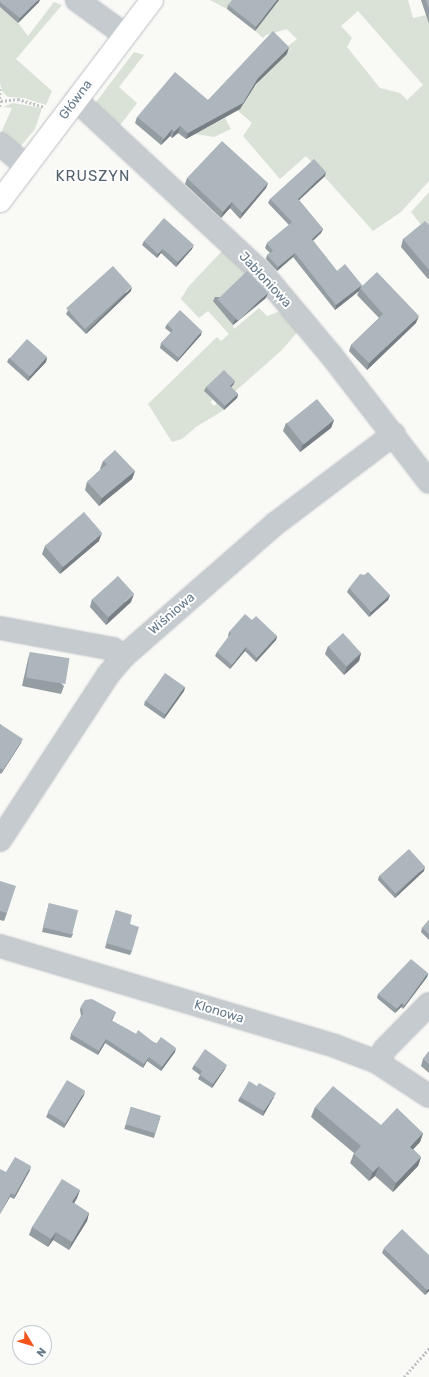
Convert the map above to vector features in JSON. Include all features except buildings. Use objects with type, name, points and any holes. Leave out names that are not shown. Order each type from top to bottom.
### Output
[{"type":"main road","name":"Główna","points":[[0,201],[124,35],[152,0]]},
{"type":"street","points":[[77,0],[124,35]]},
{"type":"street","name":"Jabłoniowa","points":[[76,100],[263,274],[394,434],[429,482]]},
{"type":"street","points":[[0,144],[26,166]]},
{"type":"street","name":"Wiśniowa","points":[[0,840],[108,675],[123,657],[275,524],[394,434]]},
{"type":"street","points":[[0,628],[113,649],[123,657]]},
{"type":"street","name":"Klonowa","points":[[0,946],[335,1046],[377,1062],[429,1096]]},
{"type":"street","points":[[377,1062],[385,1049],[429,1004]]},
{"type":"path","points":[[0,89],[0,107]]},
{"type":"path","points":[[1,102],[18,99],[46,107]]},
{"type":"path","points":[[404,1377],[429,1348]]},
{"type":"shaded area","points":[[210,0],[234,0],[227,9]]},
{"type":"shaded area","points":[[279,0],[408,0],[413,18],[426,15],[429,24],[429,181],[401,212],[373,231],[306,156],[280,179],[243,136],[252,123],[237,110],[283,50],[297,39],[287,29],[266,35],[263,38],[255,31]],"holes":[[[358,11],[423,85],[407,100],[400,93],[380,88],[347,47],[352,38],[341,26]]]},
{"type":"shaded area","points":[[54,2],[62,5],[16,59],[52,91],[46,105],[24,98],[8,97],[2,91],[0,83],[0,7],[18,23],[28,36]]},
{"type":"shaded area","points":[[134,52],[144,55],[119,87],[137,103],[118,128],[93,106]]},
{"type":"shaded area","points":[[13,103],[42,108],[35,129],[20,147],[0,135],[12,108],[3,107]]},
{"type":"shaded area","points":[[225,118],[231,129],[214,137],[195,134]]},
{"type":"shaded area","points":[[429,192],[429,235],[411,212]]},
{"type":"shaded area","points":[[224,249],[251,271],[233,325],[234,329],[259,308],[267,316],[278,312],[286,316],[299,330],[282,350],[232,394],[204,391],[213,400],[210,402],[214,406],[217,403],[224,410],[196,427],[182,439],[172,442],[148,404],[217,337],[221,341],[229,334],[208,311],[199,318],[181,299],[188,287]]},
{"type":"district","name":"KRUSZYN","points":[[93,177]]}]
